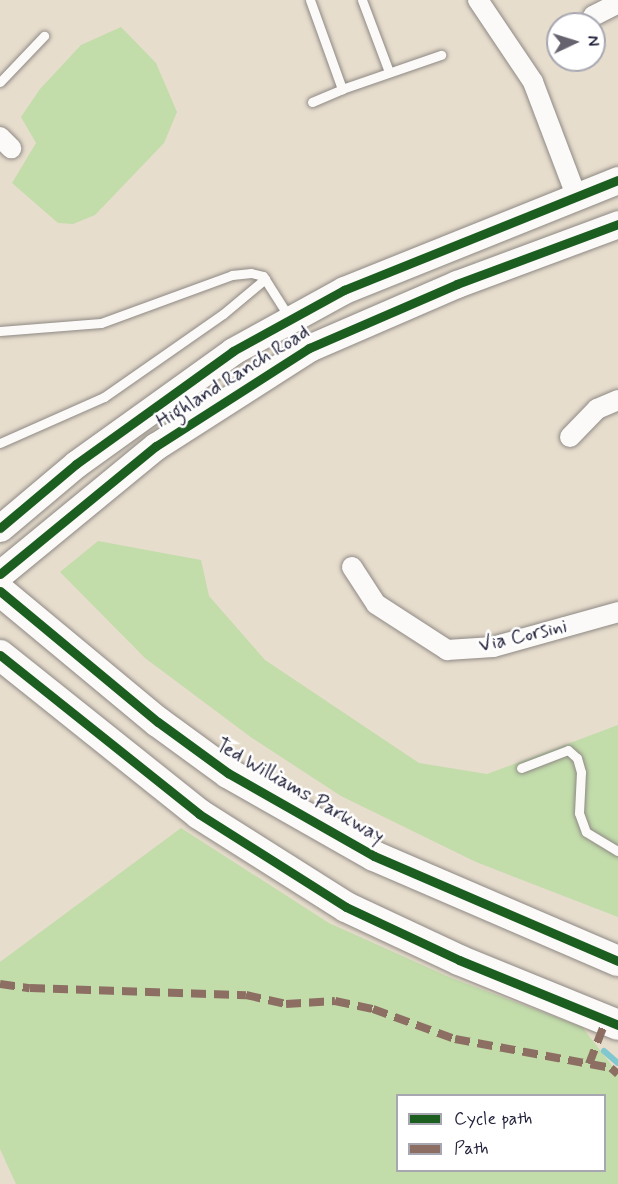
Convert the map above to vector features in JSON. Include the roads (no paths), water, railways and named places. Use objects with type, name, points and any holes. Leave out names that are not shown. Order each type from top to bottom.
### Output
[{"type":"main road","name":"Highland Ranch Road","points":[[0,528],[174,391],[233,351],[354,286],[618,180]]},
{"type":"main road","name":"Highland Ranch Road","points":[[0,574],[156,446],[309,348],[457,284],[618,224]]},
{"type":"main road","name":"Ted Williams Parkway","points":[[0,591],[158,722],[228,773],[374,856],[618,961]]},
{"type":"main road","points":[[0,655],[199,814],[346,907],[459,960],[618,1025]]},
{"type":"street","points":[[478,0],[533,82],[577,198]]},
{"type":"street","points":[[601,12],[618,3]]},
{"type":"street","points":[[570,437],[597,410],[618,400]]},
{"type":"street","name":"Via Corsini","points":[[352,567],[376,604],[447,650],[493,647],[618,612]]},
{"type":"lane","points":[[310,0],[342,89]]},
{"type":"lane","points":[[362,0],[389,72]]},
{"type":"lane","points":[[0,82],[44,36]]},
{"type":"lane","points":[[312,102],[342,89],[441,55]]},
{"type":"lane","points":[[0,331],[101,323],[232,275],[250,273],[265,279],[290,319]]},
{"type":"lane","points":[[0,443],[104,397],[223,314],[265,279]]},
{"type":"lane","points":[[521,768],[568,750],[577,758],[581,772],[579,813],[586,832],[618,852]]},
{"type":"waterway","points":[[604,1051],[618,1063]]}]
